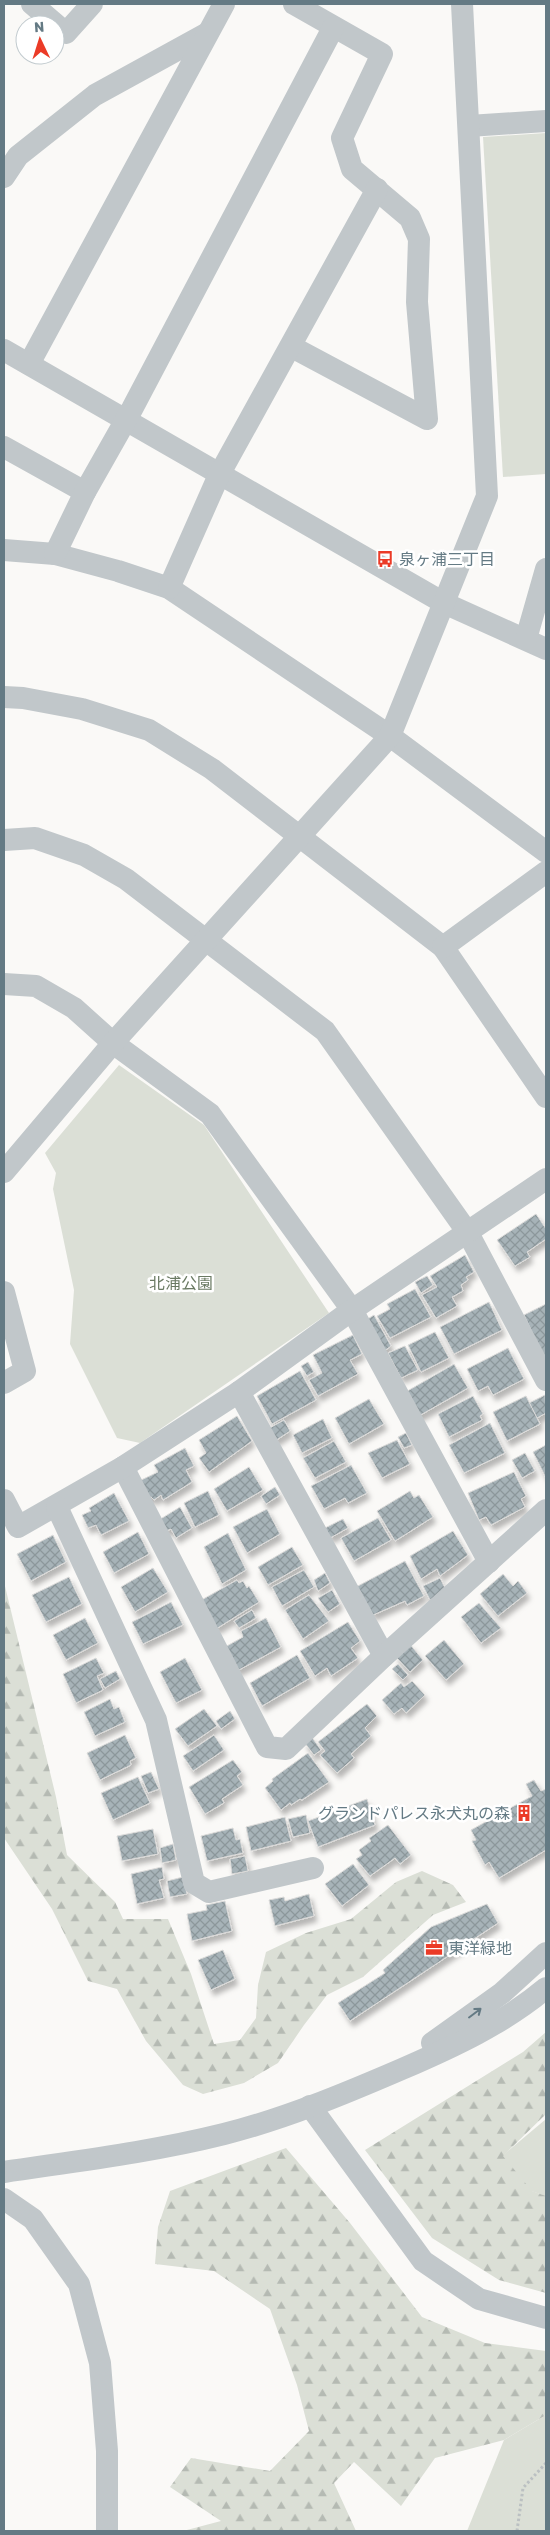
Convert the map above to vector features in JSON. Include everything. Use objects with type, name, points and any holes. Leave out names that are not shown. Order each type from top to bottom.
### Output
[{"type":"street","points":[[32,4],[66,33],[92,4]]},
{"type":"street","points":[[29,364],[206,34],[224,4]]},
{"type":"street","points":[[292,347],[427,420],[416,302],[419,239],[410,218],[352,169],[342,138],[382,54],[333,28],[294,4]]},
{"type":"street","points":[[4,1172],[11,1151],[206,942],[390,736],[487,496],[462,4]]},
{"type":"street","points":[[55,554],[85,492],[126,420],[333,28]]},
{"type":"street","points":[[4,177],[18,156],[95,95],[206,34]]},
{"type":"street","points":[[469,126],[546,122]]},
{"type":"street","points":[[169,588],[219,475],[292,347],[377,189]]},
{"type":"street","points":[[4,350],[219,475],[444,602],[546,649]]},
{"type":"street","points":[[4,447],[85,492]]},
{"type":"street","points":[[4,550],[55,554],[118,570],[169,588],[390,736],[546,852]]},
{"type":"street","points":[[526,639],[546,569]]},
{"type":"street","points":[[4,698],[23,698],[82,709],[148,730],[212,769],[444,947],[546,1097]]},
{"type":"street","points":[[4,840],[35,838],[84,855],[126,879],[206,942],[325,1031],[468,1234],[546,1380]]},
{"type":"street","points":[[444,947],[546,872]]},
{"type":"street","points":[[4,984],[36,986],[74,1008],[113,1043],[210,1114],[352,1310],[489,1562]]},
{"type":"street","points":[[4,1500],[18,1527],[56,1507],[123,1467],[239,1392],[352,1310],[468,1234],[546,1179]]},
{"type":"street","points":[[4,1292],[25,1371],[4,1383]]},
{"type":"street","points":[[239,1392],[384,1656]]},
{"type":"street","points":[[123,1467],[267,1747],[286,1749],[384,1656],[546,1510]]},
{"type":"street","points":[[56,1507],[156,1720],[194,1883],[209,1892],[313,1868]]},
{"type":"street","points":[[361,2087],[448,2034],[502,1993],[546,1953]]},
{"type":"street","points":[[4,2172],[131,2154],[225,2134],[310,2106],[361,2087],[440,2053],[495,2025],[546,1988]]},
{"type":"street","points":[[310,2106],[423,2261],[479,2299],[546,2318]]},
{"type":"street","points":[[4,2198],[33,2219],[79,2284],[100,2363],[107,2451],[107,2531]]},
{"type":"path","points":[[517,2531],[523,2488],[546,2462]]},
{"type":"green space","points":[[546,133],[546,474],[503,477],[483,137]]},
{"type":"green space","name":"北浦公園","points":[[119,1065],[204,1125],[329,1313],[140,1443],[117,1438],[70,1344],[74,1290],[53,1189],[56,1173],[45,1153]]},
{"type":"green space","points":[[4,1582],[56,1797],[67,1855],[115,1902],[123,1919],[168,1919],[191,1974],[214,2044],[240,2040],[256,2018],[258,1985],[266,1952],[306,1933],[351,1919],[396,1882],[422,1871],[453,1885],[466,1902],[433,1915],[363,1977],[327,1995],[278,2063],[244,2083],[203,2094],[183,2085],[146,2041],[117,1989],[88,1981],[52,1909],[4,1838]]},
{"type":"green space","points":[[546,2032],[546,2114],[503,2156],[532,2191],[546,2196],[546,2293],[499,2280],[432,2238],[365,2150],[523,2052]]},
{"type":"green space","points":[[546,2119],[546,2196],[528,2190],[502,2156]]},
{"type":"green space","points":[[286,2148],[350,2223],[422,2317],[485,2343],[546,2351],[546,2415],[504,2440],[435,2458],[401,2506],[354,2462],[334,2483],[356,2531],[183,2531],[221,2521],[170,2487],[191,2458],[270,2471],[309,2431],[297,2385],[270,2309],[214,2271],[155,2264],[158,2227],[170,2191]]},
{"type":"green space","points":[[546,2415],[546,2531],[467,2531],[504,2440]]},
{"type":"building","points":[[536,1214],[546,1229],[546,1239],[527,1252],[530,1257],[515,1266],[497,1240]]},
{"type":"building","points":[[465,1255],[474,1272],[466,1277],[468,1280],[461,1285],[463,1291],[452,1297],[457,1306],[436,1318],[422,1295],[437,1287],[430,1276]]},
{"type":"building","points":[[427,1276],[433,1285],[421,1293],[415,1282]]},
{"type":"building","points":[[415,1289],[431,1317],[390,1338],[377,1316],[390,1309],[387,1304]]},
{"type":"building","points":[[489,1302],[502,1330],[454,1354],[440,1327]]},
{"type":"building","points":[[546,1304],[546,1355],[543,1356],[524,1315]]},
{"type":"building","points":[[374,1315],[391,1346],[383,1352],[366,1320]]},
{"type":"building","points":[[435,1332],[449,1358],[421,1372],[408,1345]]},
{"type":"building","points":[[353,1335],[362,1354],[350,1360],[358,1374],[318,1396],[309,1380],[322,1373],[313,1355]]},
{"type":"building","points":[[405,1346],[418,1370],[401,1378],[388,1353]]},
{"type":"building","points":[[508,1348],[524,1379],[493,1395],[488,1386],[478,1391],[467,1369]]},
{"type":"building","points":[[308,1362],[314,1372],[307,1376],[301,1366]]},
{"type":"building","points":[[454,1364],[468,1388],[417,1417],[404,1393]]},
{"type":"building","points":[[300,1371],[316,1400],[272,1424],[257,1396]]},
{"type":"building","points":[[545,1395],[546,1413],[537,1418],[529,1403]]},
{"type":"building","points":[[473,1396],[483,1414],[480,1416],[482,1420],[449,1437],[438,1414]]},
{"type":"building","points":[[526,1396],[540,1424],[507,1441],[493,1412]]},
{"type":"building","points":[[369,1399],[384,1424],[349,1444],[335,1418]]},
{"type":"building","points":[[237,1416],[252,1441],[209,1472],[199,1458],[206,1453],[199,1440]]},
{"type":"building","points":[[323,1419],[332,1438],[302,1453],[293,1435]]},
{"type":"building","points":[[284,1420],[290,1431],[275,1441],[268,1429]]},
{"type":"building","points":[[490,1423],[505,1453],[464,1473],[449,1445]]},
{"type":"building","points":[[406,1433],[412,1445],[404,1448],[398,1437]]},
{"type":"building","points":[[397,1440],[410,1464],[382,1478],[368,1453]]},
{"type":"building","points":[[334,1441],[346,1462],[315,1478],[303,1458]]},
{"type":"building","points":[[546,1445],[546,1478],[533,1452]]},
{"type":"building","points":[[185,1448],[194,1466],[186,1470],[192,1482],[163,1500],[161,1495],[154,1500],[151,1497],[146,1499],[137,1482],[158,1472],[154,1465]]},
{"type":"building","points":[[525,1453],[535,1471],[522,1478],[512,1460]]},
{"type":"building","points":[[351,1465],[367,1493],[348,1503],[345,1498],[324,1509],[311,1486]]},
{"type":"building","points":[[249,1467],[263,1490],[227,1511],[214,1489]]},
{"type":"building","points":[[514,1472],[526,1496],[521,1499],[525,1507],[491,1525],[486,1517],[479,1520],[468,1493]]},
{"type":"building","points":[[275,1487],[280,1495],[266,1504],[261,1496]]},
{"type":"building","points":[[208,1491],[219,1515],[195,1527],[184,1503]]},
{"type":"building","points":[[410,1491],[414,1498],[419,1495],[433,1517],[395,1541],[377,1511]]},
{"type":"building","points":[[114,1493],[129,1521],[101,1535],[96,1525],[88,1528],[82,1515],[91,1511],[89,1508]]},
{"type":"building","points":[[180,1507],[192,1528],[176,1538],[171,1529],[166,1531],[159,1520]]},
{"type":"building","points":[[267,1509],[280,1534],[247,1553],[233,1527]]},
{"type":"building","points":[[378,1518],[391,1540],[354,1561],[341,1538]]},
{"type":"building","points":[[343,1519],[348,1528],[330,1538],[325,1528]]},
{"type":"building","points":[[453,1531],[468,1555],[440,1576],[437,1569],[421,1579],[410,1556]]},
{"type":"building","points":[[138,1532],[149,1554],[114,1573],[103,1552]]},
{"type":"building","points":[[228,1533],[246,1570],[222,1584],[204,1547]]},
{"type":"building","points":[[53,1535],[66,1562],[31,1581],[17,1554]]},
{"type":"building","points":[[292,1547],[303,1565],[268,1585],[258,1567]]},
{"type":"building","points":[[405,1561],[424,1596],[407,1605],[405,1601],[373,1615],[356,1587]]},
{"type":"building","points":[[153,1568],[168,1592],[135,1612],[121,1587]]},
{"type":"building","points":[[304,1570],[314,1587],[282,1606],[272,1587]]},
{"type":"building","points":[[325,1573],[330,1583],[318,1591],[314,1580]]},
{"type":"building","points":[[503,1574],[513,1586],[518,1581],[527,1593],[498,1616],[480,1594]]},
{"type":"building","points":[[69,1577],[82,1604],[46,1622],[32,1595]]},
{"type":"building","points":[[440,1578],[447,1592],[430,1600],[423,1586]]},
{"type":"building","points":[[237,1580],[239,1583],[243,1581],[247,1588],[249,1586],[259,1602],[216,1629],[198,1602]]},
{"type":"building","points":[[332,1590],[340,1604],[328,1612],[318,1598]]},
{"type":"building","points":[[309,1595],[329,1621],[303,1639],[285,1610]]},
{"type":"building","points":[[171,1602],[183,1625],[143,1644],[132,1622]]},
{"type":"building","points":[[479,1603],[501,1628],[481,1643],[461,1617]]},
{"type":"building","points":[[252,1610],[256,1618],[239,1628],[234,1621]]},
{"type":"building","points":[[85,1618],[98,1643],[66,1660],[53,1635]]},
{"type":"building","points":[[266,1618],[281,1647],[237,1671],[225,1647],[243,1637],[241,1631]]},
{"type":"building","points":[[348,1622],[360,1641],[351,1648],[358,1658],[331,1676],[327,1668],[315,1676],[300,1651]]},
{"type":"building","points":[[444,1640],[464,1664],[446,1680],[425,1656]]},
{"type":"building","points":[[409,1643],[423,1660],[410,1672],[395,1656]]},
{"type":"building","points":[[297,1655],[310,1678],[262,1706],[250,1683]]},
{"type":"building","points":[[96,1658],[104,1673],[97,1676],[103,1690],[76,1703],[63,1674]]},
{"type":"building","points":[[185,1658],[202,1690],[176,1703],[160,1672]]},
{"type":"building","points":[[398,1664],[408,1675],[403,1680],[392,1669]]},
{"type":"building","points":[[116,1671],[120,1679],[105,1688],[100,1679]]},
{"type":"building","points":[[412,1681],[425,1695],[406,1713],[402,1708],[394,1714],[382,1700],[401,1683],[404,1687]]},
{"type":"building","points":[[110,1699],[114,1709],[119,1707],[125,1722],[95,1736],[84,1712]]},
{"type":"building","points":[[367,1704],[377,1716],[365,1728],[371,1736],[351,1754],[354,1758],[337,1773],[320,1755],[325,1751],[318,1742]]},
{"type":"building","points":[[204,1709],[217,1726],[188,1746],[175,1729]]},
{"type":"building","points":[[230,1711],[235,1719],[221,1729],[216,1721]]},
{"type":"building","points":[[125,1735],[136,1758],[130,1761],[131,1765],[100,1780],[87,1753]]},
{"type":"building","points":[[214,1735],[224,1750],[193,1771],[183,1756]]},
{"type":"building","points":[[311,1736],[321,1750],[314,1755],[304,1742]]},
{"type":"building","points":[[308,1753],[329,1782],[302,1800],[300,1799],[291,1805],[290,1803],[281,1810],[265,1788],[273,1781],[272,1779]]},
{"type":"building","points":[[233,1760],[242,1772],[237,1776],[243,1785],[222,1799],[224,1803],[205,1814],[189,1787]]},
{"type":"building","points":[[151,1772],[159,1789],[148,1793],[141,1776]]},
{"type":"building","points":[[138,1777],[150,1803],[113,1820],[101,1793]]},
{"type":"building","name":"グランドパレス永犬丸の森","points":[[534,1780],[541,1791],[546,1789],[546,1850],[499,1878],[489,1862],[485,1865],[472,1841],[476,1840],[471,1830],[532,1796],[526,1784]]},
{"type":"building","points":[[367,1799],[375,1825],[318,1847],[308,1821]]},
{"type":"building","points":[[306,1815],[310,1833],[293,1837],[288,1819]]},
{"type":"building","points":[[285,1817],[291,1841],[251,1851],[246,1827]]},
{"type":"building","points":[[388,1825],[411,1855],[400,1864],[395,1858],[370,1876],[356,1859],[362,1855],[359,1850],[371,1841],[369,1838]]},
{"type":"building","points":[[233,1828],[236,1840],[240,1839],[243,1853],[207,1861],[201,1836]]},
{"type":"building","points":[[153,1829],[158,1854],[122,1861],[117,1836]]},
{"type":"building","points":[[173,1844],[176,1860],[162,1863],[160,1848]]},
{"type":"building","points":[[245,1856],[248,1871],[232,1874],[230,1859]]},
{"type":"building","points":[[353,1864],[369,1885],[342,1906],[325,1884]]},
{"type":"building","points":[[162,1867],[164,1879],[159,1880],[164,1898],[137,1904],[131,1874]]},
{"type":"building","points":[[183,1877],[187,1894],[170,1897],[167,1881]]},
{"type":"building","points":[[309,1894],[314,1916],[275,1926],[269,1900],[284,1897],[285,1901]]},
{"type":"building","points":[[225,1901],[232,1931],[192,1941],[187,1914],[207,1910],[206,1905]]},
{"type":"building","name":"東洋緑地","points":[[487,1904],[498,1923],[350,2021],[338,2003],[385,1973],[383,1970],[431,1927]]},
{"type":"building","points":[[223,1950],[235,1979],[211,1990],[198,1960]]},
{"type":"place","name":"泉ヶ浦三丁目","points":[[385,559]]},
{"type":"place","name":"グランドパレス永犬丸の森","points":[[524,1813]]},
{"type":"place","name":"東洋緑地","points":[[434,1948]]}]
